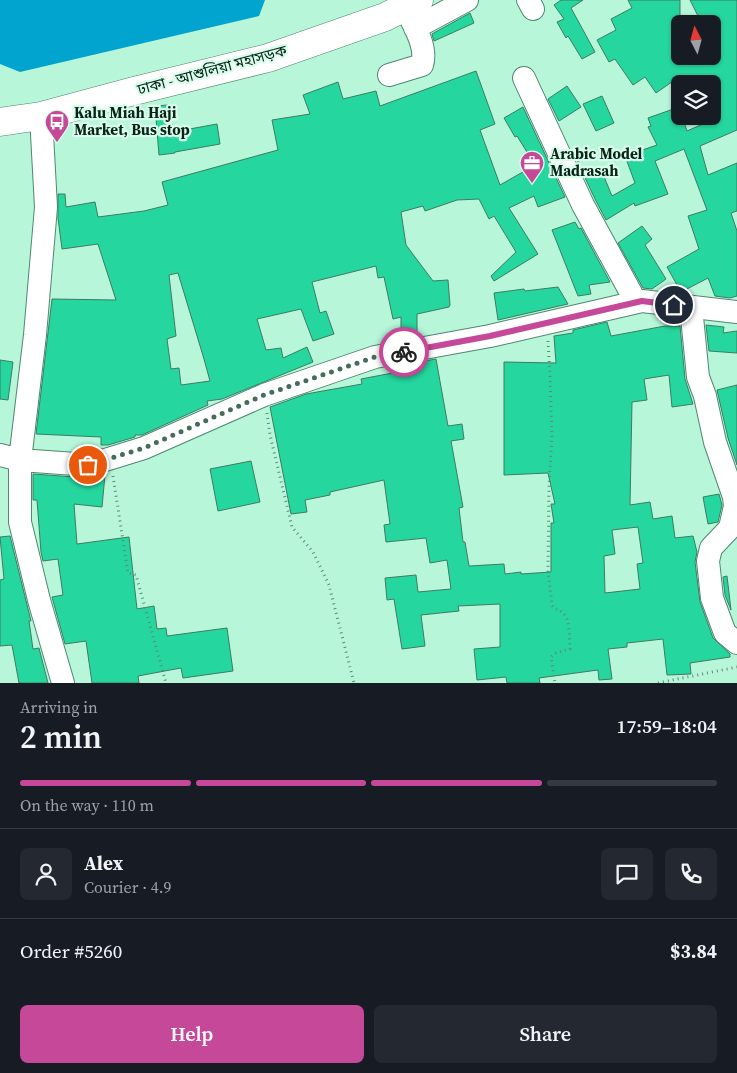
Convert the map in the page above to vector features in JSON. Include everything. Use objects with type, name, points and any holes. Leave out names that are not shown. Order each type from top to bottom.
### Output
[{"type":"highway","name":"ঢাকা - আশুলিয়া মহাসড়ক","points":[[0,122],[41,116],[268,58],[385,17],[413,11]]},
{"type":"street","points":[[390,75],[422,65],[424,58],[413,11],[467,0]]},
{"type":"street","points":[[524,78],[583,205],[636,302]]},
{"type":"street","points":[[41,116],[46,207],[35,335],[10,457],[20,522],[63,683]]},
{"type":"street","points":[[10,457],[88,465],[144,448],[264,395],[375,357],[490,336],[636,302],[642,301],[737,312]]},
{"type":"street","points":[[691,307],[698,377],[705,396],[715,442],[734,497],[735,506],[730,528],[711,548],[708,561],[712,598],[725,633],[737,643]]},
{"type":"path","points":[[546,323],[552,437],[549,485],[548,571],[552,606],[554,609],[562,612],[567,618],[570,649],[556,653],[551,657],[555,683]]},
{"type":"path","points":[[264,395],[270,435],[292,527],[313,552],[329,585],[354,683]]},
{"type":"path","points":[[110,459],[128,573],[136,575],[166,683]]},
{"type":"path","points":[[658,683],[737,667]]},
{"type":"water","points":[[0,0],[265,0],[259,16],[20,72],[0,64]]},
{"type":"building","points":[[561,0],[583,0],[571,8],[595,52],[582,59],[568,36],[566,38],[557,22],[564,19],[554,5]]},
{"type":"building","points":[[628,0],[680,0],[680,15],[671,15],[671,65],[721,65],[721,15],[698,15],[690,0],[737,0],[737,130],[700,146],[708,175],[737,163],[737,211],[731,213],[737,231],[737,296],[730,298],[715,296],[708,278],[681,292],[667,267],[699,249],[688,216],[707,210],[684,149],[655,161],[668,194],[635,206],[634,203],[606,220],[595,199],[572,150],[574,149],[583,173],[600,167],[612,196],[635,183],[625,156],[657,145],[648,127],[651,126],[648,118],[671,110],[671,125],[685,125],[687,131],[701,125],[721,125],[721,75],[671,75],[671,82],[656,93],[645,77],[633,85],[615,59],[609,62],[597,40],[616,30],[611,19],[632,8]]},
{"type":"building","points":[[470,13],[474,23],[434,41],[432,34]]},
{"type":"building","points":[[476,71],[495,124],[480,130],[500,185],[535,165],[504,118],[523,107],[565,197],[538,207],[534,196],[509,208],[538,254],[494,281],[491,276],[516,252],[494,216],[489,219],[479,199],[457,200],[425,211],[423,206],[401,212],[406,245],[433,281],[448,280],[449,307],[417,314],[417,332],[401,332],[401,317],[393,319],[384,277],[378,278],[376,266],[312,282],[320,313],[326,311],[334,334],[313,341],[301,309],[257,319],[266,350],[281,348],[283,358],[307,347],[313,362],[222,399],[207,401],[208,405],[142,435],[135,435],[135,437],[108,445],[101,445],[101,437],[36,434],[52,299],[116,300],[98,244],[62,249],[58,218],[58,194],[65,194],[66,207],[95,202],[98,217],[144,211],[168,205],[162,182],[278,150],[272,120],[310,114],[303,95],[338,82],[343,99],[376,91],[380,106]],"holes":[[[178,273],[210,381],[181,385],[179,368],[171,369],[167,339],[176,336],[169,275]]]},
{"type":"building","points":[[567,86],[581,107],[559,121],[548,99]]},
{"type":"building","points":[[602,96],[614,123],[596,131],[583,104]]},
{"type":"building","points":[[168,105],[170,125],[172,124],[173,132],[217,124],[220,144],[159,155],[155,106]]},
{"type":"building","points":[[575,222],[579,229],[581,228],[610,282],[589,285],[591,294],[578,296],[552,230]]},
{"type":"building","points":[[642,226],[652,239],[645,245],[666,279],[652,289],[643,288],[618,243]]},
{"type":"building","points":[[558,287],[568,304],[498,320],[494,293]]},
{"type":"building","points":[[607,322],[611,336],[665,326],[680,326],[685,379],[693,404],[672,407],[669,375],[644,379],[647,400],[632,402],[630,505],[650,502],[653,519],[672,516],[675,538],[693,536],[697,552],[695,562],[700,602],[713,638],[730,654],[730,657],[690,663],[691,674],[667,675],[663,639],[627,643],[627,647],[608,649],[612,679],[599,680],[598,670],[539,678],[540,683],[507,683],[506,677],[477,680],[474,649],[500,647],[500,604],[458,606],[459,611],[421,615],[425,646],[402,649],[394,599],[387,600],[385,578],[416,575],[418,592],[451,589],[447,560],[430,563],[426,538],[386,542],[384,525],[390,524],[384,480],[330,492],[330,495],[305,500],[307,512],[291,514],[270,407],[306,394],[362,384],[361,379],[403,371],[402,365],[436,359],[448,426],[462,424],[464,439],[451,441],[463,507],[459,508],[463,542],[465,542],[469,566],[504,564],[505,574],[551,572],[551,523],[554,523],[551,504],[555,504],[548,473],[504,475],[504,362],[556,363],[554,336],[573,333],[573,330]],"holes":[[[638,527],[643,563],[637,564],[640,589],[605,593],[604,556],[615,554],[612,530]]]},
{"type":"building","points":[[706,325],[724,327],[723,333],[737,331],[737,353],[709,351]]},
{"type":"building","points":[[0,360],[13,362],[8,400],[0,399]]},
{"type":"building","points":[[737,385],[737,465],[728,438],[717,390]]},
{"type":"building","points":[[251,461],[260,502],[218,511],[210,469]]},
{"type":"building","points":[[33,474],[88,478],[105,475],[102,507],[74,504],[77,544],[129,537],[137,609],[154,606],[157,629],[166,628],[167,636],[227,628],[233,671],[183,678],[181,668],[138,676],[139,683],[92,683],[86,641],[65,644],[52,597],[63,595],[58,559],[43,561],[37,500],[33,500]]},
{"type":"building","points":[[719,494],[722,505],[718,522],[708,524],[703,497]]},
{"type":"building","points":[[10,536],[31,621],[29,621],[33,649],[39,648],[48,683],[19,683],[12,645],[0,646],[0,580],[4,579],[0,537]]},
{"type":"building","points":[[727,576],[731,610],[725,595],[723,577]]},
{"type":"way so far","points":[[88,465],[144,448],[264,395],[375,357],[404,352]]},
{"type":"place","name":"Kalu Miah Haji Market, Bus stop","points":[[57,143]]},
{"type":"place","name":"Arabic Model Madrasah","points":[[532,184]]},
{"type":"route","points":[[404,352],[490,336],[642,301],[674,305]]}]
